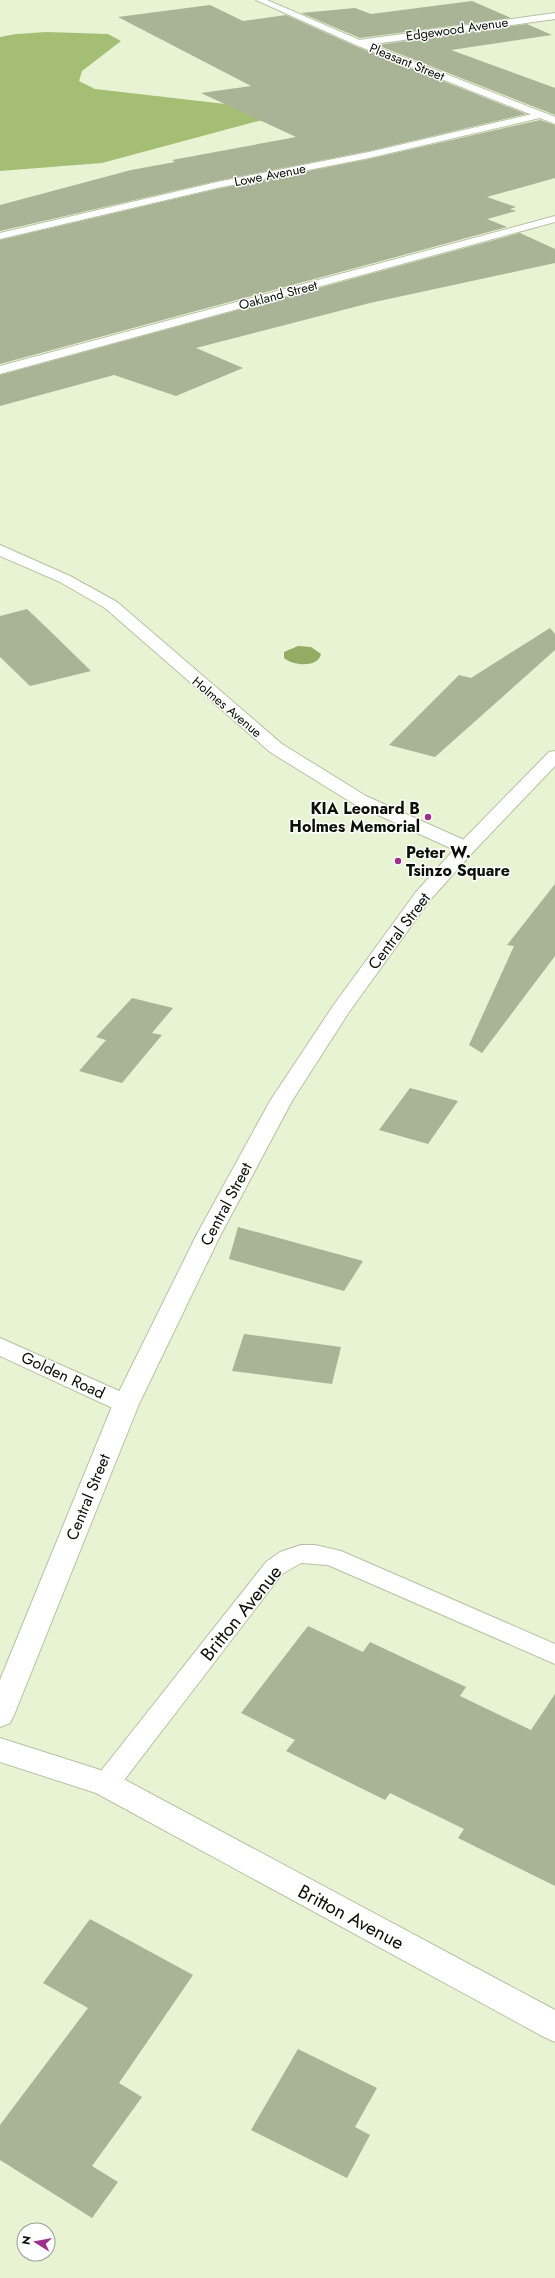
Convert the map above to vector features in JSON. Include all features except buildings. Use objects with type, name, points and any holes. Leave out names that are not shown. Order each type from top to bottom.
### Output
[{"type":"street","name":"Pleasant Street","points":[[260,0],[359,43],[555,121]]},
{"type":"street","name":"Edgewood Avenue","points":[[359,43],[555,16]]},
{"type":"street","points":[[530,111],[551,107]]},
{"type":"street","name":"Lowe Avenue","points":[[0,236],[217,185],[369,155],[541,116]]},
{"type":"street","name":"Oakland Street","points":[[0,370],[555,220]]},
{"type":"street","name":"Holmes Avenue","points":[[0,550],[65,579],[112,605],[175,662],[276,748],[360,800],[466,848]]},
{"type":"street","name":"Central Street","points":[[0,1715],[126,1404],[208,1236],[281,1101],[340,1010],[424,896],[466,848],[555,756]]},
{"type":"street","name":"Golden Road","points":[[0,1346],[126,1404]]},
{"type":"street","name":"Britton Avenue","points":[[0,1750],[106,1784],[555,2028]]},
{"type":"lane","name":"Britton Avenue","points":[[106,1784],[274,1568],[287,1558],[301,1553],[313,1552],[333,1557],[555,1654]]},
{"type":"shaded area","points":[[47,32],[108,34],[121,41],[82,71],[79,81],[95,89],[260,108],[288,113],[102,163],[0,171],[0,37],[16,34]]},
{"type":"shaded area","points":[[298,646],[311,647],[321,654],[319,659],[310,664],[299,664],[288,661],[284,658],[284,652]]},
{"type":"place","name":"KIA Leonard B Holmes Memorial","points":[[428,817]]},
{"type":"place","name":"Peter W. Tsinzo Square","points":[[398,861]]}]
